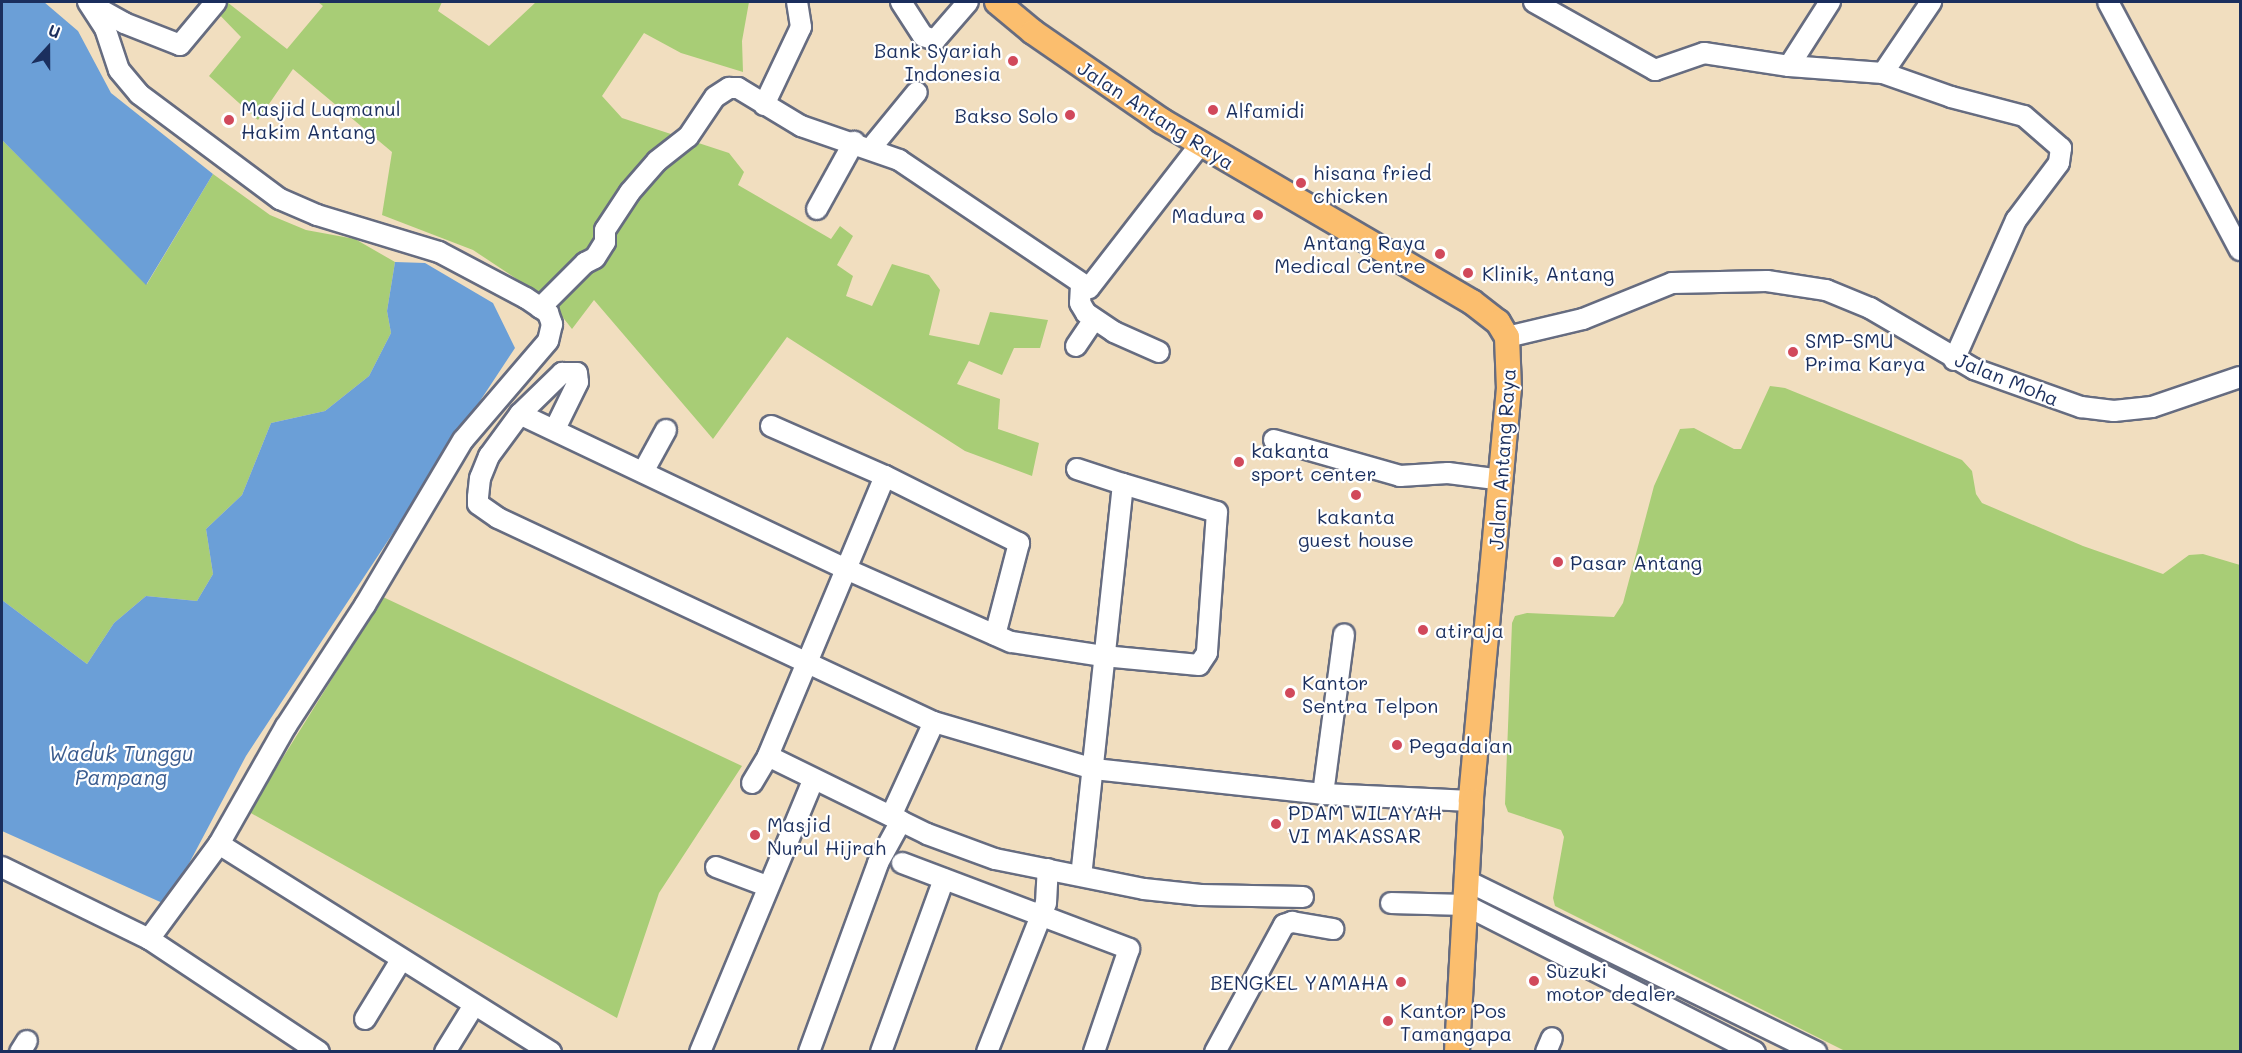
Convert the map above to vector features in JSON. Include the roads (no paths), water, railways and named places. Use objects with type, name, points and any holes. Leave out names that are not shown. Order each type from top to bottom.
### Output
[{"type":"main road","name":"Jalan Antang Raya","points":[[998,2],[1033,32],[1104,84],[1200,145],[1472,302],[1498,322],[1507,338],[1510,360],[1502,480],[1471,801],[1457,1052]]},
{"type":"street","points":[[89,3],[124,23],[180,45],[216,2]]},
{"type":"street","points":[[764,105],[801,27],[797,2]]},
{"type":"street","points":[[901,2],[923,36],[935,40],[968,2]]},
{"type":"street","points":[[1536,2],[1655,70],[1704,53],[1789,66],[1883,73],[1951,97],[2024,116],[2061,148],[2059,164],[2016,220],[1954,360]]},
{"type":"street","points":[[1789,66],[1830,2]]},
{"type":"street","points":[[1883,73],[1931,2]]},
{"type":"street","points":[[2108,2],[2241,250]]},
{"type":"street","points":[[89,3],[105,28],[119,70],[139,94],[280,198],[317,215],[439,252],[540,308],[551,319],[548,341],[463,440],[365,606],[286,726],[219,844],[149,939]]},
{"type":"street","points":[[540,308],[595,258],[605,242],[605,230],[630,192],[657,161],[688,137],[715,97],[729,88],[738,88],[801,126],[862,145],[918,171],[1081,285],[1093,286],[1200,145]]},
{"type":"street","points":[[817,209],[862,145],[917,92]]},
{"type":"street","name":"Jalan Moha","points":[[1507,338],[1583,319],[1672,283],[1767,281],[1826,290],[1870,308],[1954,360],[2010,384],[2081,407],[2114,411],[2152,407],[2241,377]]},
{"type":"street","points":[[1081,285],[1082,307],[1094,319],[1159,352]]},
{"type":"street","points":[[1076,346],[1094,319]]},
{"type":"street","points":[[555,429],[578,382],[577,374],[562,373],[520,414],[489,456],[478,486],[478,504],[498,518],[804,665],[934,723],[1094,769],[1323,794],[1471,801]]},
{"type":"street","points":[[520,414],[846,569],[994,635],[1030,647],[1194,667],[1203,663],[1207,653],[1217,512],[1077,469]]},
{"type":"street","points":[[771,426],[885,476],[1019,543],[994,635]]},
{"type":"street","points":[[643,472],[666,430]]},
{"type":"street","points":[[1274,440],[1400,476],[1448,473],[1502,480]]},
{"type":"street","points":[[752,783],[765,761],[885,476]]},
{"type":"street","points":[[1081,875],[1123,484]]},
{"type":"street","points":[[1323,794],[1344,634]]},
{"type":"street","points":[[809,1052],[934,723]]},
{"type":"street","points":[[765,761],[808,791],[895,826],[1048,875],[1081,875],[1201,895],[1303,897]]},
{"type":"street","points":[[700,1052],[808,791]]},
{"type":"street","points":[[219,844],[545,1050]]},
{"type":"street","points":[[902,863],[944,879],[1043,910],[1130,950],[1094,1052]]},
{"type":"street","points":[[2,867],[149,939],[319,1052]]},
{"type":"street","points":[[716,867],[767,886]]},
{"type":"street","points":[[987,1052],[1043,910],[1048,875]]},
{"type":"street","points":[[881,1052],[944,879]]},
{"type":"street","points":[[1467,881],[1816,1052]]},
{"type":"street","points":[[1391,903],[1466,905],[1755,1052]]},
{"type":"street","points":[[1215,1052],[1284,925],[1293,922],[1333,929]]},
{"type":"street","points":[[365,1019],[400,960]]},
{"type":"street","points":[[445,1052],[474,1005]]},
{"type":"water","points":[[2,2],[44,2],[78,31],[111,93],[213,174],[146,285],[2,140]]},
{"type":"water","name":"Waduk Tunggu Pampang","points":[[395,262],[425,263],[493,303],[515,348],[246,756],[167,905],[2,831],[2,600],[87,664],[114,623],[146,596],[197,601],[213,574],[206,529],[242,495],[271,423],[325,411],[369,376],[391,333],[387,311]]},
{"type":"place","name":"Bank Syariah Indonesia","points":[[1013,61]]},
{"type":"place","name":"Alfamidi","points":[[1213,110]]},
{"type":"place","name":"Bakso Solo","points":[[1070,115]]},
{"type":"place","name":"Masjid Luqmanul Hakim Antang","points":[[229,120]]},
{"type":"place","name":"hisana fried chicken","points":[[1301,183]]},
{"type":"place","name":"Madura","points":[[1258,215]]},
{"type":"place","name":"Antang Raya Medical Centre","points":[[1440,254]]},
{"type":"place","name":"Klinik, Antang","points":[[1468,273]]},
{"type":"place","name":"SMP-SMU Prima Karya","points":[[1793,352]]},
{"type":"place","name":"kakanta sport center","points":[[1239,462]]},
{"type":"place","name":"kakanta guest house","points":[[1356,495]]},
{"type":"place","name":"Pasar Antang","points":[[1558,562]]},
{"type":"place","name":"atiraja","points":[[1423,630]]},
{"type":"place","name":"Kantor Sentra Telpon","points":[[1290,693]]},
{"type":"place","name":"Pegadaian","points":[[1397,745]]},
{"type":"place","name":"PDAM WILAYAH VI MAKASSAR","points":[[1276,824]]},
{"type":"place","name":"Masjid Nurul Hijrah","points":[[755,835]]},
{"type":"place","name":"Suzuki motor dealer","points":[[1534,981]]},
{"type":"place","name":"BENGKEL YAMAHA","points":[[1401,982]]},
{"type":"place","name":"Kantor Pos Tamangapa","points":[[1388,1021]]}]
